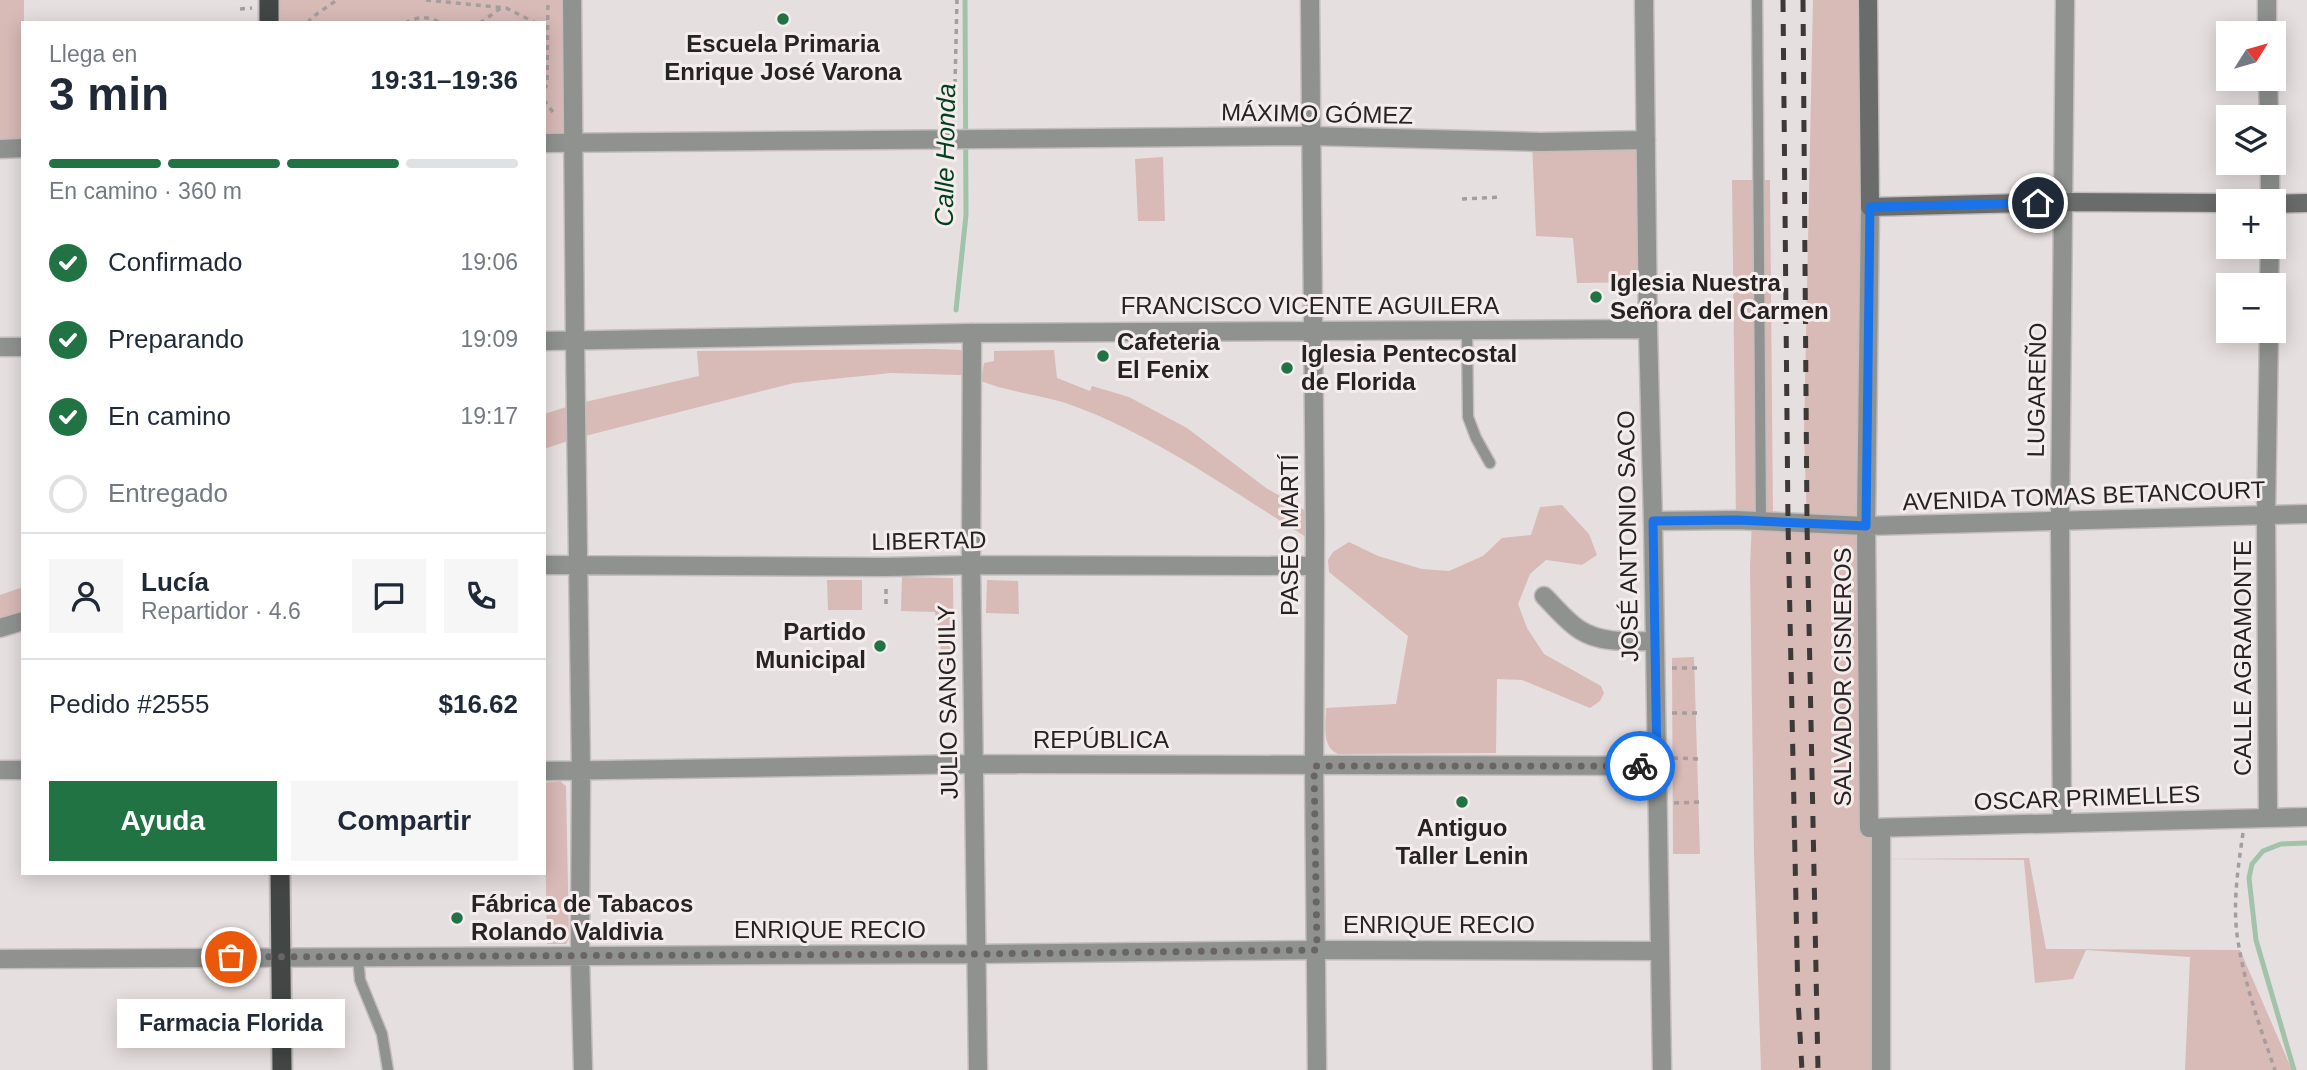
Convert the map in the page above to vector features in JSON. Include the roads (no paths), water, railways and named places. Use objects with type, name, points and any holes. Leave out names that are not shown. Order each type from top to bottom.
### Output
[{"type":"highway","points":[[269,0],[269,21]]},
{"type":"highway","points":[[281,875],[282,1070]]},
{"type":"main road","points":[[1868,0],[1870,207],[2063,202],[2216,203]]},
{"type":"main road","points":[[2286,202],[2307,202]]},
{"type":"street","points":[[572,0],[583,1070]]},
{"type":"street","name":"PASEO MARTÍ","points":[[1310,0],[1317,1070]]},
{"type":"street","name":"JOSÉ ANTONIO SACO","points":[[1644,0],[1662,1070]]},
{"type":"street","name":"LUGAREÑO","points":[[2062,823],[2060,521],[2065,0]]},
{"type":"street","points":[[2267,0],[2267,21]]},
{"type":"street","name":"MÁXIMO GÓMEZ","points":[[573,143],[1311,136],[1541,142],[1646,140]]},
{"type":"street","points":[[546,143],[573,143]]},
{"type":"street","points":[[0,149],[21,148]]},
{"type":"street","name":"SALVADOR CISNEROS","points":[[1870,207],[1866,526],[1881,1070]]},
{"type":"street","name":"FRANCISCO VICENTE AGUILERA","points":[[546,341],[972,333],[1648,329]]},
{"type":"street","name":"JULIO SANGUILY","points":[[972,333],[971,565],[978,1070]]},
{"type":"street","name":"CALLE AGRAMONTE","points":[[2268,817],[2266,515],[2269,343]]},
{"type":"street","points":[[0,347],[21,347]]},
{"type":"street","name":"AVENIDA TOMAS BETANCOURT","points":[[1653,521],[1761,521],[1866,526],[2307,514]]},
{"type":"street","name":"LIBERTAD","points":[[546,565],[1314,566]]},
{"type":"street","points":[[1544,596],[1577,629],[1592,637],[1605,640],[1655,641]]},
{"type":"street","points":[[0,628],[21,622]]},
{"type":"street","name":"REPÚBLICA","points":[[546,771],[973,764],[1314,766],[1657,762]]},
{"type":"street","points":[[0,770],[21,770]]},
{"type":"street","name":"OSCAR PRIMELLES","points":[[1875,828],[2307,817]]},
{"type":"street","name":"ENRIQUE RECIO","points":[[0,959],[1317,950],[1660,951]]},
{"type":"lane","points":[[1757,0],[1761,521]]},
{"type":"lane","points":[[1466,330],[1468,417],[1490,463]]},
{"type":"lane","points":[[358,957],[360,980],[382,1034],[388,1070]]},
{"type":"waterway","name":"Calle Honda","points":[[956,310],[966,215],[965,0]]},
{"type":"waterway","points":[[2294,1070],[2256,940],[2249,878],[2252,864],[2263,851],[2281,844],[2307,843]]},
{"type":"railway","points":[[1783,0],[1788,523],[1798,999],[1802,1070]]},
{"type":"railway","points":[[1803,0],[1807,524],[1818,1070]]},
{"type":"place","name":"Escuela Primaria Enrique José Varona","points":[[783,19]]},
{"type":"place","name":"Iglesia Nuestra Señora del Carmen","points":[[1596,297]]},
{"type":"place","name":"Cafeteria El Fenix","points":[[1103,356]]},
{"type":"place","name":"Iglesia Pentecostal de Florida","points":[[1287,368]]},
{"type":"place","name":"Partido Municipal","points":[[880,646]]},
{"type":"place","name":"Antiguo Taller Lenin","points":[[1462,802]]},
{"type":"place","name":"Fábrica de Tabacos Rolando Valdivia","points":[[457,918]]},
{"type":"place","name":"Farmacia Florida","points":[[231,957]]}]
